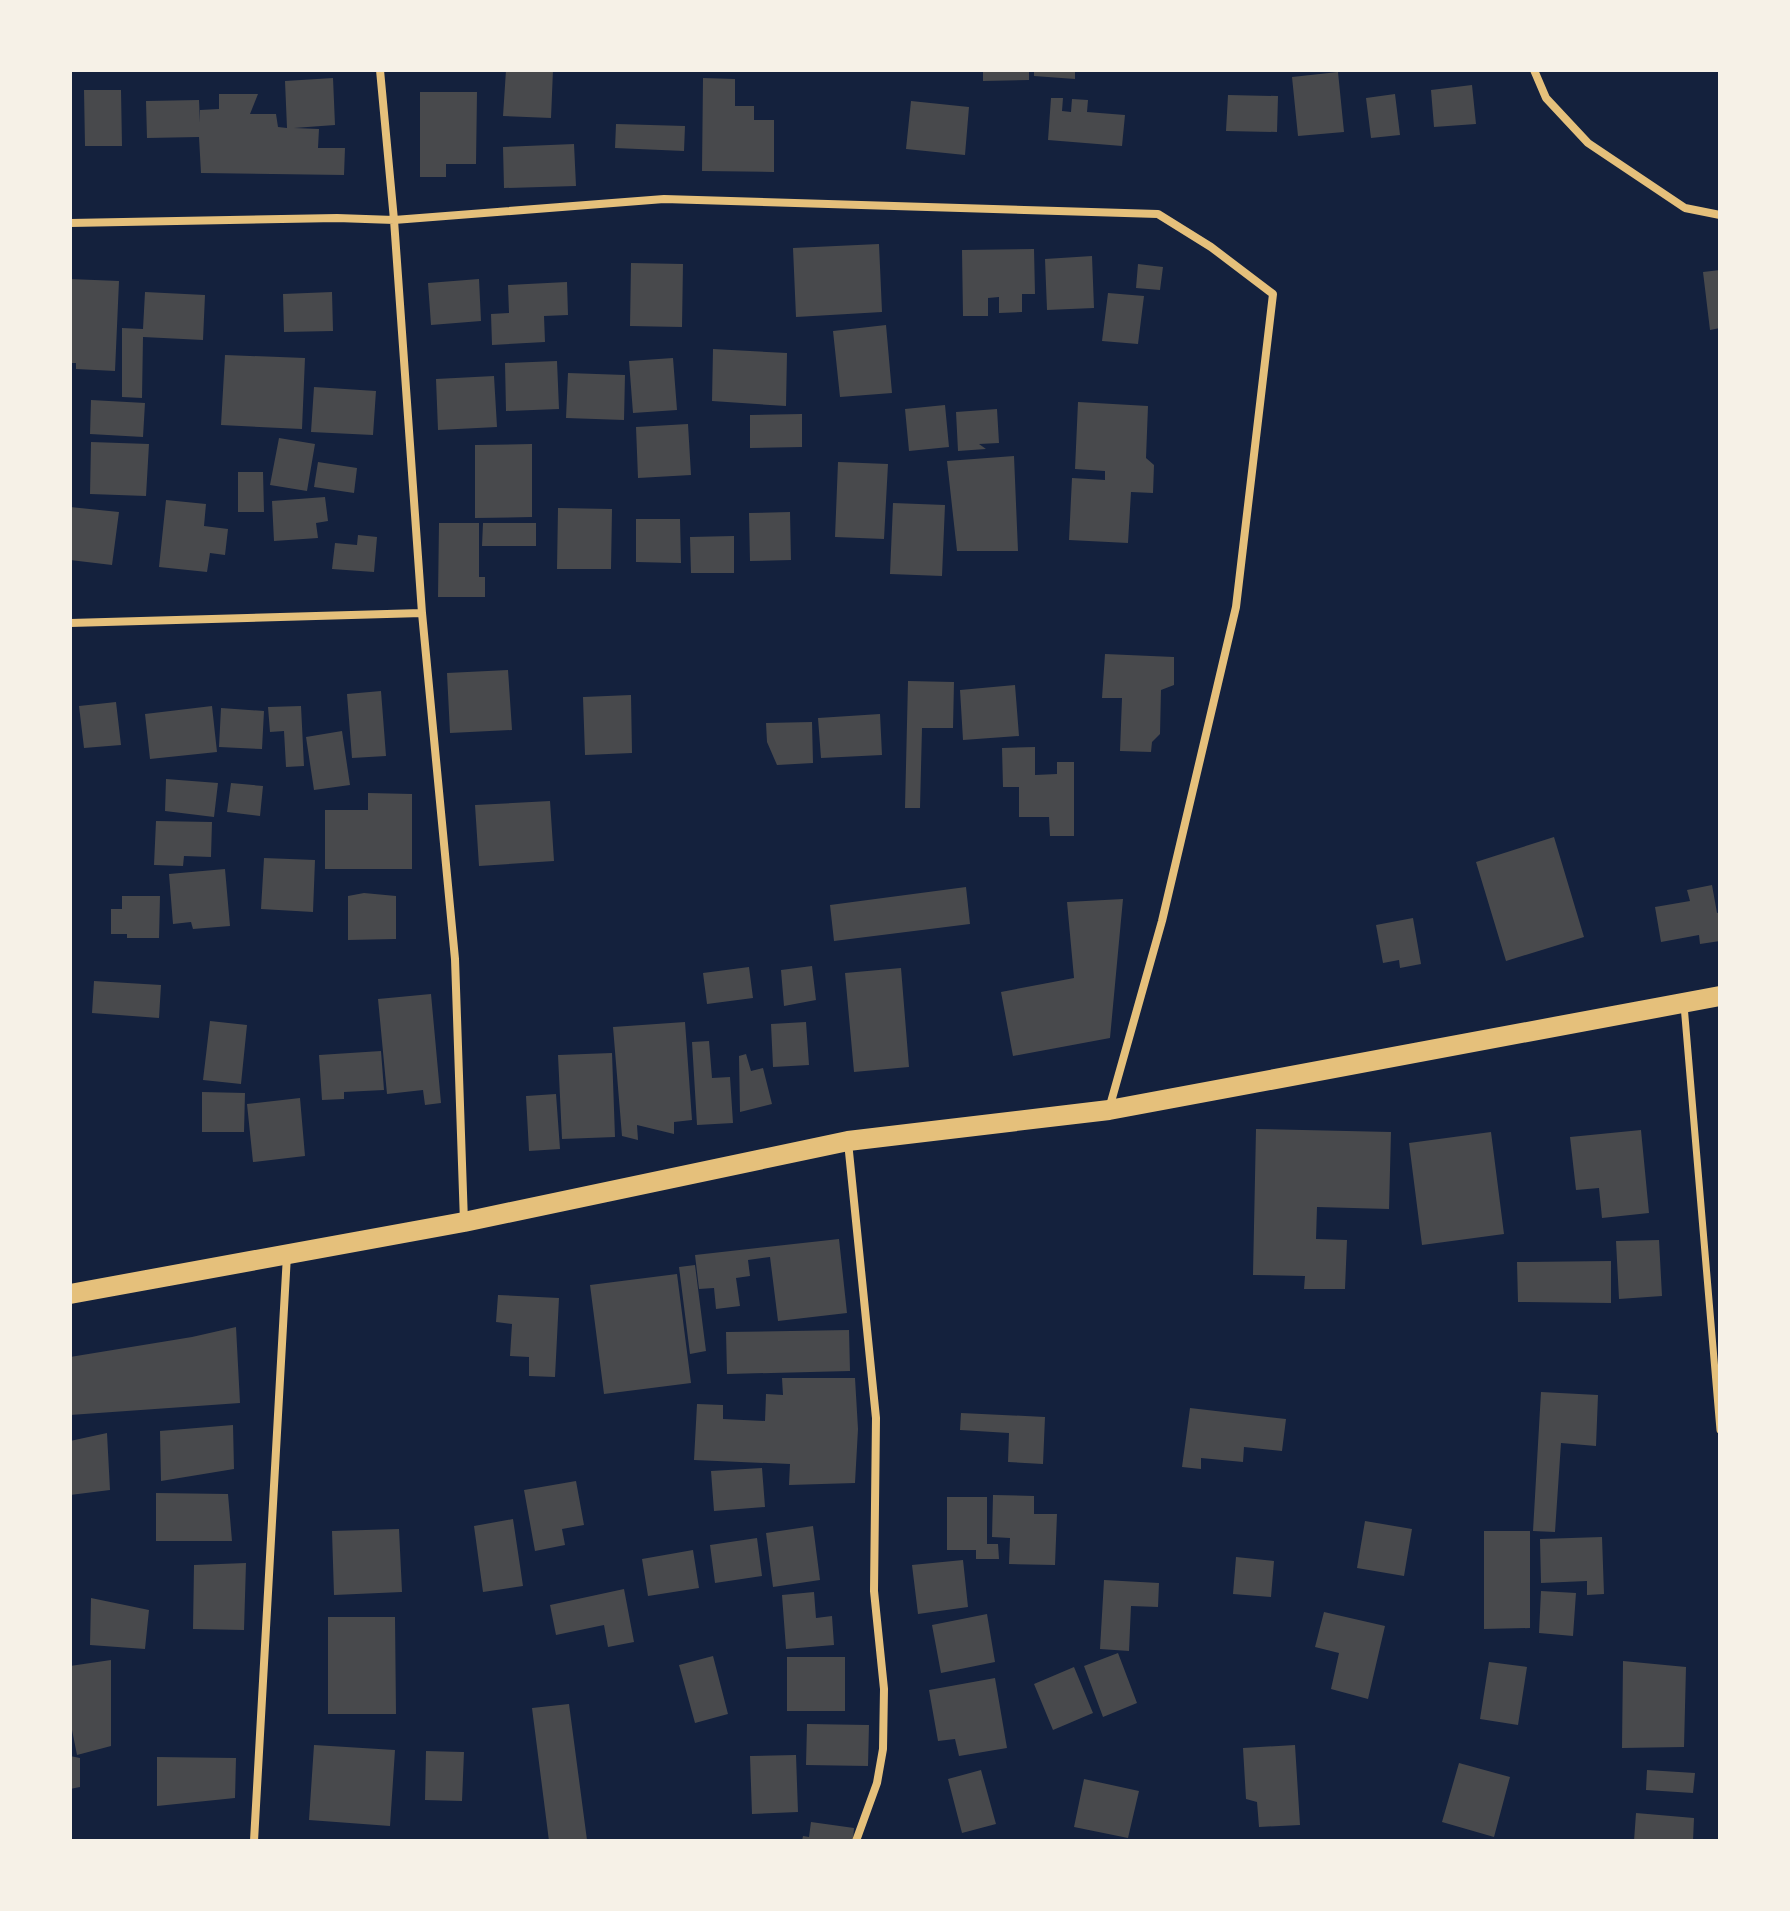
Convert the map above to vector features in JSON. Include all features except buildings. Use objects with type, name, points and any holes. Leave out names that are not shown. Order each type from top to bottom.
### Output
[{"type":"main road","points":[[70,1294],[464,1222],[848,1141],[1109,1110],[1720,996]]},
{"type":"street","points":[[380,70],[422,613],[455,959],[464,1222]]},
{"type":"street","points":[[1534,70],[1546,98],[1588,143],[1685,208],[1720,215]]},
{"type":"street","points":[[70,223],[337,218],[394,220],[664,199],[1158,214],[1211,247],[1273,294],[1236,607],[1162,921],[1109,1110]]},
{"type":"street","points":[[70,623],[422,613]]},
{"type":"street","points":[[1684,1002],[1720,1430]]},
{"type":"street","points":[[848,1141],[876,1418],[874,1591],[884,1689],[883,1749],[877,1783],[856,1841]]},
{"type":"street","points":[[254,1841],[287,1254]]}]
